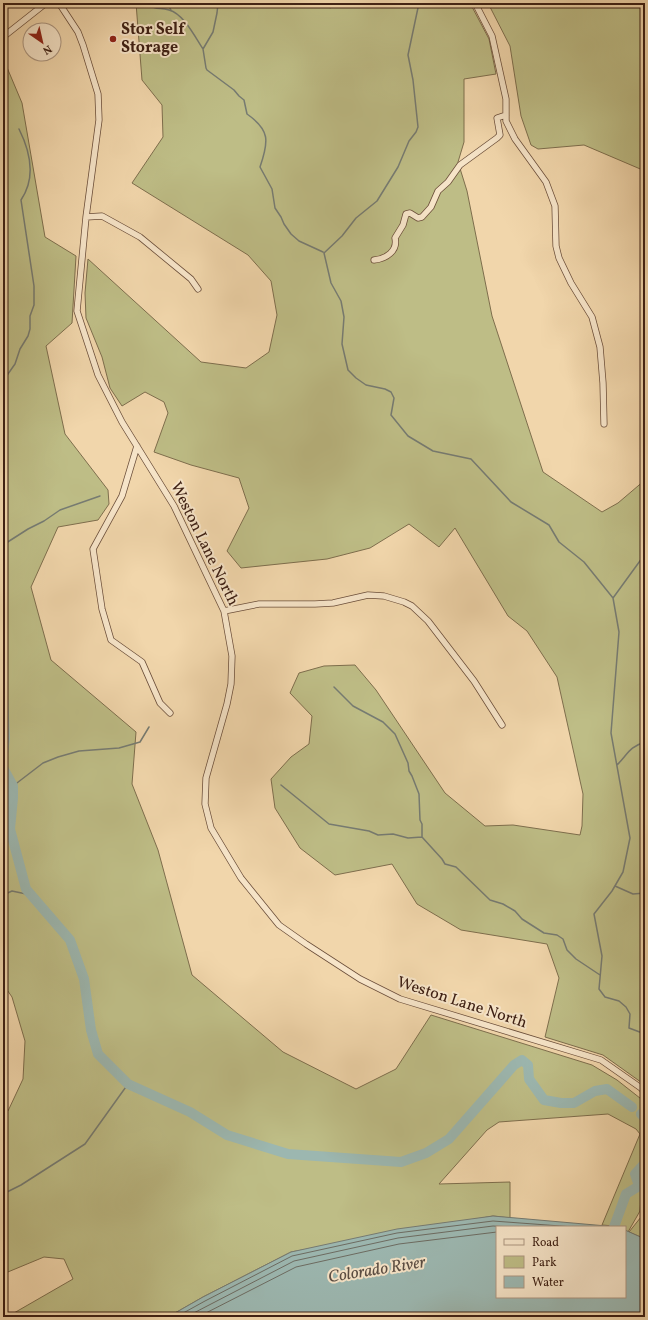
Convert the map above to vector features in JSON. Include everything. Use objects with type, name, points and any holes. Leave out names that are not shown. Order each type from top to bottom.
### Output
[{"type":"street","points":[[3,37],[46,3]]},
{"type":"street","name":"Weston Lane North","points":[[59,3],[78,32],[98,94],[99,120],[86,217],[77,311],[98,375],[122,422],[174,506],[224,611],[232,656],[232,684],[206,778],[205,804],[211,828],[241,878],[279,925],[360,979],[400,999],[601,1060],[645,1092]]},
{"type":"street","points":[[475,3],[492,36],[506,99],[506,122],[515,139],[546,182],[555,206],[556,246],[559,258],[592,317],[600,347],[604,424]]},
{"type":"street","points":[[374,260],[381,260],[385,258],[396,248],[396,238],[403,225],[406,214],[408,213],[418,218],[422,217],[431,207],[438,191],[448,182],[460,165],[500,135],[497,118],[506,115]]},
{"type":"street","points":[[86,217],[102,216],[140,237],[191,279],[198,289]]},
{"type":"street","points":[[137,446],[122,496],[93,549],[102,609],[111,640],[142,662],[160,703],[170,713]]},
{"type":"street","points":[[224,611],[259,604],[333,603],[368,595],[384,596],[404,602],[412,606],[428,621],[474,681],[502,725]]},
{"type":"green space","points":[[136,3],[324,3],[330,8],[340,3],[470,3],[489,39],[496,74],[464,79],[464,142],[458,162],[467,191],[492,316],[543,472],[602,512],[618,503],[645,480],[645,1085],[603,1055],[545,1037],[559,978],[547,944],[461,930],[417,904],[392,864],[335,875],[300,848],[275,808],[271,779],[291,757],[309,744],[312,716],[290,693],[299,673],[324,666],[355,665],[376,690],[445,793],[485,826],[513,825],[580,835],[582,826],[583,794],[557,677],[527,631],[508,616],[455,528],[439,547],[409,524],[370,548],[327,559],[241,568],[227,551],[249,508],[239,478],[191,465],[154,452],[168,413],[164,402],[145,392],[122,406],[110,388],[102,357],[86,318],[85,293],[88,259],[201,362],[246,368],[269,352],[277,315],[271,281],[248,255],[132,183],[163,137],[162,105],[142,80]]},
{"type":"green space","points":[[509,3],[645,3],[645,171],[584,145],[538,149],[531,145],[521,116],[510,46],[490,7]]},
{"type":"green space","points":[[3,58],[22,103],[45,237],[76,256],[72,323],[46,346],[65,434],[108,490],[109,504],[98,520],[58,527],[31,587],[51,660],[136,732],[132,784],[158,850],[192,975],[283,1052],[356,1089],[396,1069],[431,1015],[592,1065],[617,1080],[645,1102],[645,1172],[643,1174],[640,1211],[628,1232],[626,1231],[626,1226],[602,1225],[640,1134],[636,1129],[608,1114],[499,1122],[487,1130],[439,1184],[510,1182],[510,1218],[493,1216],[291,1252],[203,1297],[168,1317],[7,1317],[73,1279],[64,1259],[44,1257],[3,1274],[3,1112],[8,1111],[23,1079],[25,1041],[12,997],[3,984]]},
{"type":"green space","points":[[645,1212],[645,1239],[629,1232]]},
{"type":"water","name":"Colorado River","points":[[493,1216],[607,1226],[496,1226],[496,1298],[626,1298],[626,1230],[645,1239],[645,1317],[168,1317],[203,1297],[291,1252],[397,1229]]},
{"type":"waterway","points":[[146,3],[155,8],[169,10],[180,16],[189,26],[203,49]]},
{"type":"waterway","points":[[167,3],[171,10]]},
{"type":"waterway","points":[[218,3],[213,32],[203,49],[206,68],[234,90],[244,100],[247,114],[255,120],[264,131],[266,143],[260,167],[272,189],[275,208],[284,224],[291,234],[299,241],[323,252]]},
{"type":"waterway","points":[[419,3],[408,55],[413,80],[418,127],[409,141],[398,167],[377,201],[356,218],[342,236],[324,253],[331,283],[341,301],[344,317],[342,344],[348,370],[366,385],[385,389],[391,392],[394,398],[391,415],[408,436],[433,451],[471,459],[511,502],[549,525],[559,542],[584,562],[613,598]]},
{"type":"waterway","points":[[3,381],[15,364],[20,349],[28,336],[30,329],[30,316],[34,305],[34,286],[21,200],[29,183],[30,164],[26,146],[19,129]]},
{"type":"waterway","points":[[3,545],[60,510],[100,496]]},
{"type":"waterway","points":[[645,554],[613,598],[619,632],[611,733],[630,838],[623,872],[612,891],[594,914],[602,956],[599,989],[605,997],[619,1001],[626,1007],[630,1014],[629,1028],[645,1034]]},
{"type":"waterway","points":[[334,687],[353,706],[383,722],[395,734],[408,763],[409,771],[419,794],[422,837]]},
{"type":"waterway","points":[[3,698],[5,738],[3,753]]},
{"type":"waterway","points":[[13,786],[43,763],[58,757],[79,751],[119,748],[140,742],[149,727]]},
{"type":"waterway","points":[[617,765],[635,746],[645,742]]},
{"type":"waterway","points":[[3,768],[13,786],[10,829],[26,889],[70,940],[84,979],[91,1030],[98,1054],[128,1084],[190,1112],[227,1135],[288,1154],[401,1162],[426,1153],[449,1139],[514,1065],[522,1060],[528,1065],[529,1079],[544,1100],[561,1103],[574,1103],[595,1091],[607,1089],[632,1107]]},
{"type":"waterway","points":[[281,785],[329,824],[369,831],[378,835],[393,834],[408,838],[422,837],[445,864],[456,867],[490,900],[503,904],[515,911],[522,919],[544,933],[557,935],[563,939],[567,950],[576,959],[600,975]]},
{"type":"waterway","points":[[615,886],[633,894],[645,893]]},
{"type":"waterway","points":[[3,895],[12,891],[31,895]]},
{"type":"waterway","points":[[3,1194],[21,1185],[85,1144],[128,1084]]},
{"type":"waterway","points":[[641,1114],[645,1118]]},
{"type":"waterway","points":[[614,1226],[626,1194],[639,1186],[635,1174],[645,1163]]},
{"type":"place","name":"Stor Self Storage","points":[[113,39]]}]
